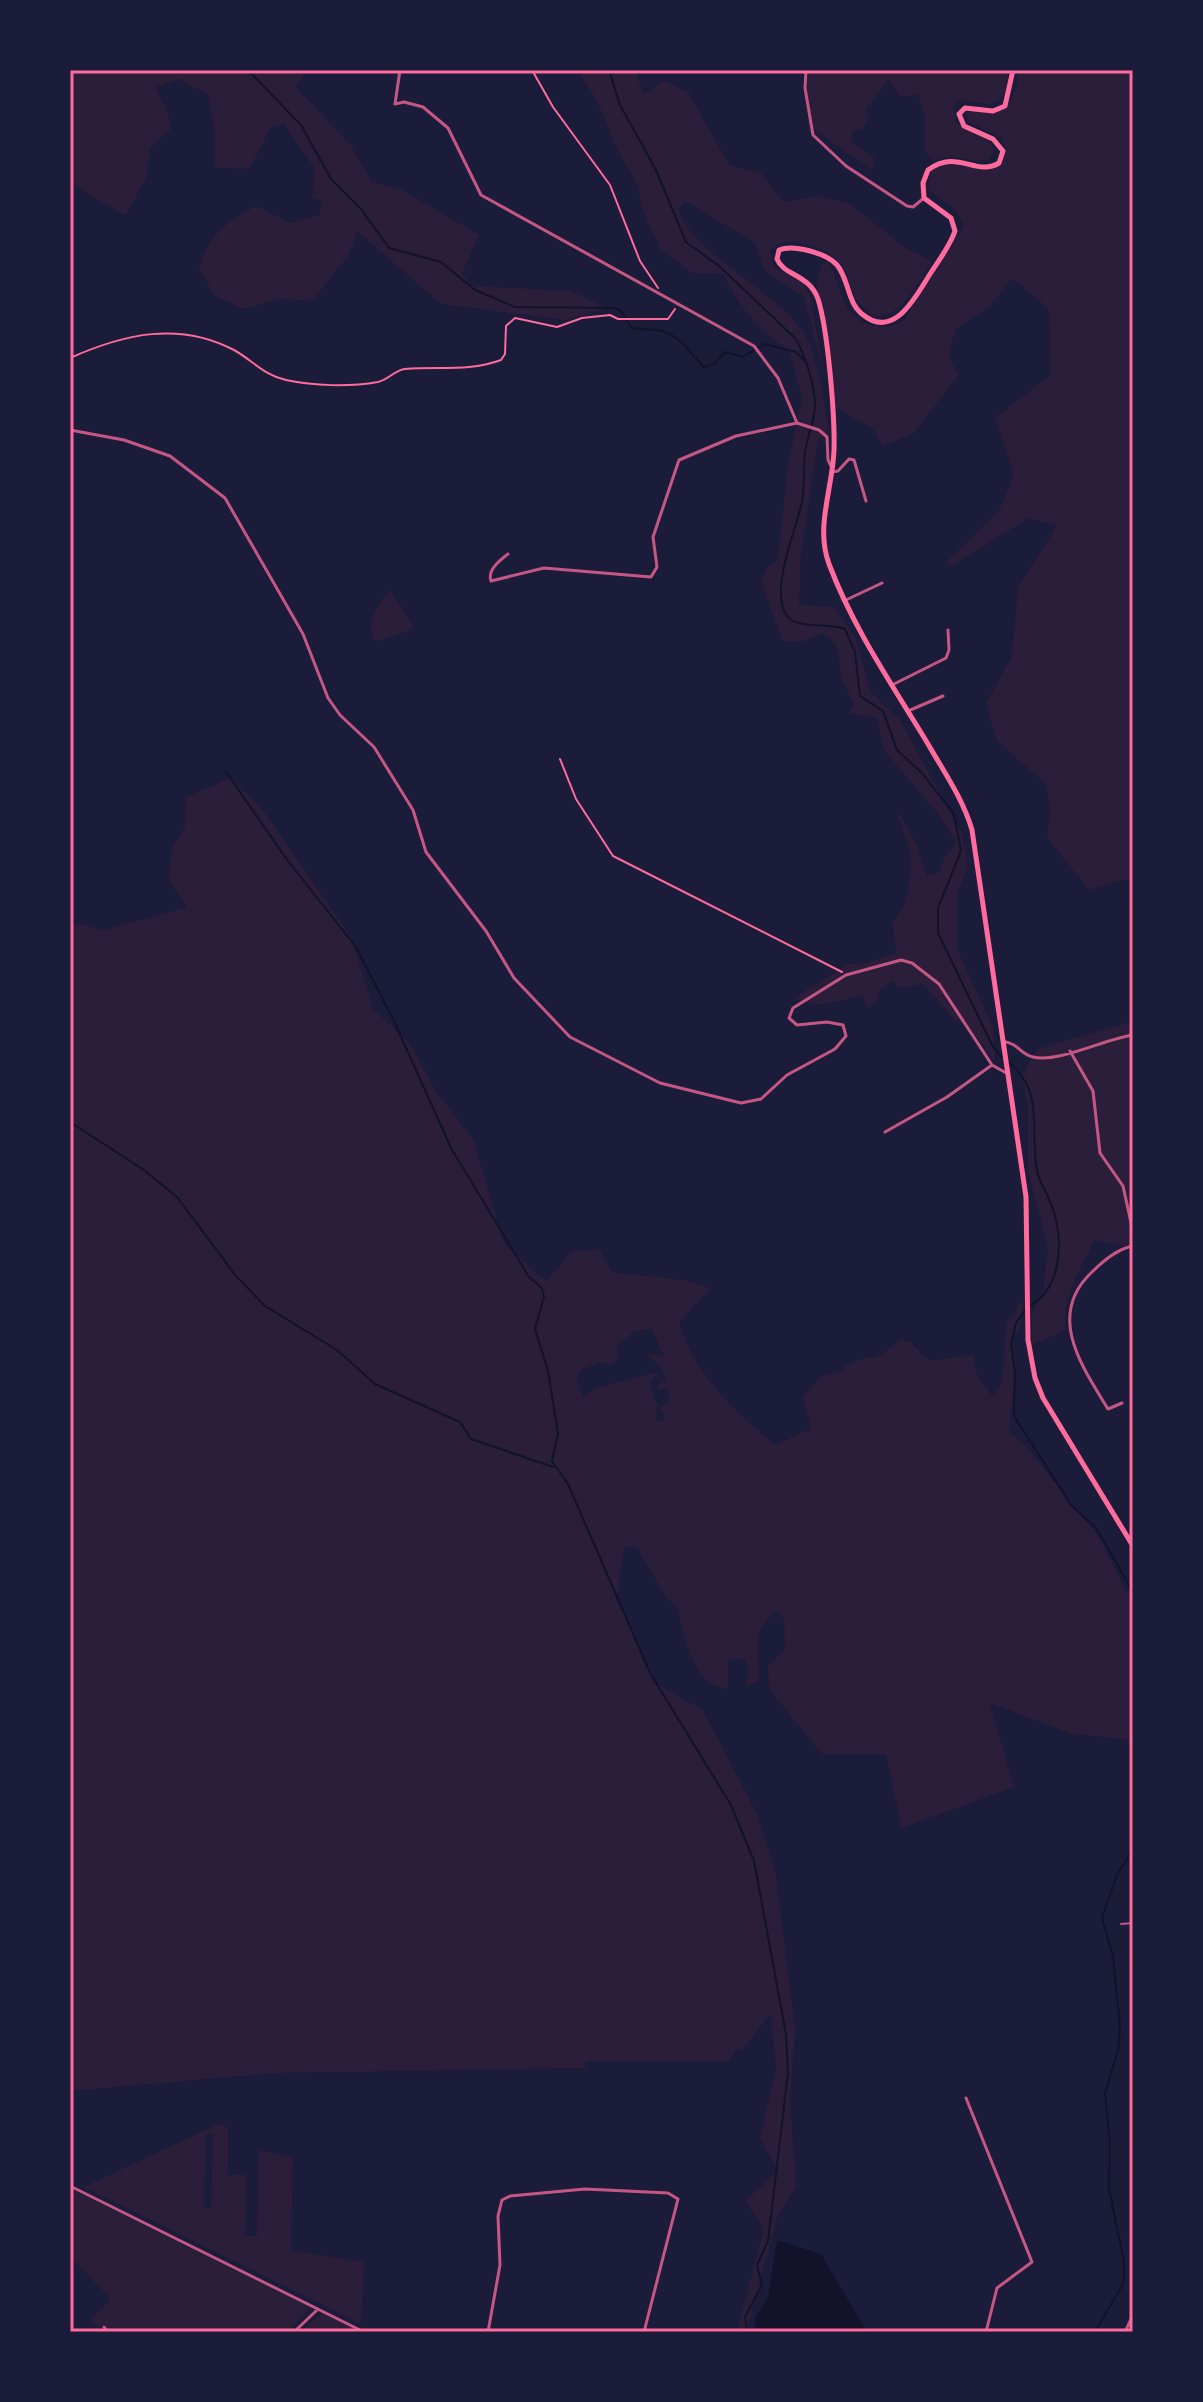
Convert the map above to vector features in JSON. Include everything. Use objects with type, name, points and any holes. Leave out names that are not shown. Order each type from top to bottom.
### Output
[{"type":"main road","points":[[1013,70],[1005,106],[993,111],[965,108],[959,114],[964,126],[998,142],[1003,151],[999,163],[987,168],[952,159],[932,166],[923,183],[924,198],[951,218],[955,231],[909,307],[894,320],[874,321],[862,315],[853,303],[839,267],[829,259],[787,247],[777,254],[782,267],[807,281],[818,300],[824,327],[834,443],[824,539],[828,562],[892,685],[968,815],[1026,1197],[1030,1357],[1043,1398],[1133,1546]]},
{"type":"street","points":[[400,70],[395,104],[404,102],[423,107],[448,128],[481,195],[754,346],[778,378],[797,423]]},
{"type":"street","points":[[806,70],[810,131],[829,152],[907,206],[913,207],[924,198]]},
{"type":"street","points":[[508,554],[490,574],[493,582],[544,568],[651,577],[657,567],[653,537],[679,460],[736,436],[797,423],[819,430],[827,437],[828,460],[832,470],[838,471],[849,459],[854,460],[866,501]]},
{"type":"street","points":[[70,430],[151,447],[184,465],[225,498],[303,634],[328,698],[340,715],[374,747],[400,787],[413,810],[426,852],[486,931],[514,978],[570,1037],[660,1083],[741,1103],[755,1102],[787,1075],[843,1042],[843,1025],[827,1022],[797,1025],[789,1018],[793,1008],[846,975],[901,960],[912,963],[939,984],[992,1065],[1008,1071]]},
{"type":"street","points":[[846,600],[882,583]]},
{"type":"street","points":[[892,685],[946,658],[949,650],[948,630]]},
{"type":"street","points":[[908,711],[943,696]]},
{"type":"street","points":[[1003,1042],[1016,1045],[1034,1058],[1133,1035]]},
{"type":"street","points":[[1070,1051],[1093,1091],[1100,1153],[1123,1186],[1133,1232]]},
{"type":"street","points":[[885,1132],[947,1097],[992,1065]]},
{"type":"street","points":[[1122,1403],[1108,1409],[1094,1386],[1068,1330],[1069,1305],[1075,1290],[1099,1265],[1114,1253],[1133,1246]]},
{"type":"street","points":[[966,2098],[1032,2262],[997,2288],[986,2332]]},
{"type":"street","points":[[70,2186],[364,2332]]},
{"type":"street","points":[[488,2332],[500,2265],[498,2216],[502,2200],[585,2189],[668,2193],[678,2199],[644,2332]]},
{"type":"street","points":[[294,2332],[318,2309]]},
{"type":"street","points":[[1125,2332],[1133,2315]]},
{"type":"street","points":[[104,2327],[108,2332]]},
{"type":"lane","points":[[1121,1924],[1133,1923]]},
{"type":"path","points":[[532,70],[567,127],[610,185],[640,261],[666,299]]},
{"type":"path","points":[[70,358],[130,337],[160,332],[198,333],[238,352],[269,375],[285,380],[324,385],[376,383],[401,369],[459,371],[501,360],[505,354],[506,326],[515,318],[557,327],[582,318],[610,315],[627,320],[668,319],[678,305]]},
{"type":"path","points":[[560,759],[576,799],[613,856],[846,975]]},
{"type":"shaded area","points":[[70,70],[308,70],[296,87],[350,144],[372,182],[402,190],[479,235],[462,273],[472,286],[571,291],[607,308],[566,320],[441,304],[357,231],[350,253],[312,301],[281,299],[243,309],[215,296],[199,269],[213,239],[227,224],[256,206],[290,223],[320,215],[322,200],[312,199],[315,169],[284,124],[271,128],[249,169],[215,168],[215,130],[208,95],[179,79],[156,87],[171,129],[150,148],[146,179],[125,216],[73,184],[70,189]]},
{"type":"shaded area","points":[[577,70],[642,70],[637,77],[644,94],[664,80],[689,93],[729,165],[762,174],[783,202],[821,196],[852,205],[907,249],[932,261],[900,306],[880,316],[869,312],[858,301],[843,266],[831,255],[816,247],[795,242],[783,243],[770,250],[774,267],[802,282],[810,295],[826,383],[804,297],[764,270],[755,243],[685,201],[679,209],[685,224],[698,239],[790,315],[802,330],[813,353],[829,433],[818,440],[801,555],[799,605],[834,607],[855,637],[871,692],[900,720],[962,834],[968,866],[957,895],[957,949],[993,1027],[995,1062],[969,1027],[954,1019],[923,984],[899,988],[893,981],[879,990],[878,998],[867,1009],[863,995],[818,1004],[795,997],[849,964],[867,963],[896,953],[893,922],[906,899],[911,871],[909,848],[897,809],[918,848],[927,876],[939,873],[944,858],[957,843],[938,814],[883,749],[878,719],[850,713],[854,705],[842,678],[834,643],[823,633],[805,641],[783,641],[761,582],[768,567],[778,559],[788,466],[802,397],[789,350],[768,335],[751,317],[723,274],[692,273],[660,249],[641,206],[638,186],[616,147],[597,100]]},
{"type":"shaded area","points":[[806,70],[1009,70],[1006,91],[999,101],[988,104],[958,100],[953,108],[957,124],[989,139],[995,151],[988,160],[950,157],[933,161],[925,152],[925,117],[918,94],[900,97],[889,79],[865,110],[869,118],[861,130],[853,130],[852,142],[875,159],[872,170],[808,125]]},
{"type":"shaded area","points":[[1018,70],[1133,70],[1133,877],[1089,890],[1047,837],[1050,810],[1046,784],[997,741],[986,704],[1012,656],[1018,587],[1057,526],[1029,518],[951,566],[946,562],[999,511],[1014,475],[995,418],[1051,374],[1049,309],[1012,278],[988,308],[955,329],[949,358],[959,375],[913,434],[883,446],[873,429],[835,407],[825,320],[816,285],[823,263],[828,261],[845,304],[853,315],[867,324],[883,327],[905,319],[964,226],[956,210],[928,190],[932,169],[941,163],[984,167],[999,164],[1006,152],[1002,138],[970,123],[965,114],[973,109],[995,112],[1009,105],[1018,84]]},
{"type":"shaded area","points":[[390,590],[411,622],[412,629],[376,642],[372,635],[372,622],[377,608]]},
{"type":"shaded area","points":[[230,778],[261,807],[352,939],[373,1009],[410,1043],[436,1091],[474,1141],[503,1242],[546,1282],[571,1252],[599,1249],[612,1272],[683,1280],[711,1288],[679,1323],[706,1376],[744,1418],[775,1445],[811,1429],[803,1397],[821,1376],[842,1371],[844,1366],[868,1357],[874,1359],[901,1340],[910,1342],[930,1361],[973,1355],[976,1373],[992,1396],[1002,1384],[1007,1321],[1015,1314],[1018,1302],[1023,1304],[1019,1331],[1013,1338],[1014,1380],[1009,1432],[1024,1444],[1097,1534],[1133,1605],[1133,1740],[1072,1734],[990,1703],[1014,1787],[902,1828],[886,1754],[822,1754],[769,1689],[768,1666],[785,1649],[784,1618],[775,1611],[761,1629],[758,1637],[758,1682],[745,1686],[749,1672],[745,1659],[728,1660],[728,1689],[716,1686],[706,1679],[692,1658],[676,1605],[668,1600],[637,1548],[624,1546],[617,1599],[657,1684],[703,1710],[757,1814],[775,1870],[795,2030],[790,2099],[796,2186],[777,2218],[746,2332],[737,2332],[764,2228],[745,2201],[778,2171],[760,2138],[776,2070],[771,2013],[743,2049],[736,2050],[728,2061],[586,2061],[585,2068],[277,2073],[70,2091],[70,926],[79,924],[105,930],[187,907],[169,881],[172,847],[185,828],[186,797]],"holes":[[[652,1329],[664,1357],[650,1354],[648,1357],[657,1363],[665,1376],[666,1380],[657,1385],[658,1390],[668,1388],[669,1403],[658,1408],[665,1414],[665,1420],[656,1421],[657,1404],[649,1384],[657,1372],[597,1388],[583,1396],[577,1378],[581,1370],[603,1362],[609,1365],[619,1359],[617,1345],[635,1331]]]},
{"type":"shaded area","points":[[1133,1021],[1133,1248],[1095,1240],[1070,1295],[1065,1330],[1032,1345],[1032,1312],[1043,1297],[1048,1248],[1028,1171],[1028,1111],[1023,1074],[1037,1049]]},
{"type":"shaded area","points":[[218,2124],[228,2128],[228,2175],[246,2175],[245,2236],[257,2236],[259,2150],[293,2157],[291,2250],[364,2262],[361,2324],[84,2187]],"holes":[[[213,2133],[211,2209],[204,2206],[206,2135]]]},
{"type":"shaded area","points":[[70,2188],[310,2308],[286,2332],[111,2332],[105,2324],[99,2328],[91,2319],[111,2299],[70,2257],[70,2205],[75,2199],[70,2198]]},
{"type":"shaded area","points":[[777,2240],[821,2254],[867,2332],[756,2332],[755,2317],[768,2298]]},
{"type":"shaded area","points":[[322,2313],[360,2332],[300,2332]]},
{"type":"waterway","points":[[248,70],[301,125],[331,179],[361,209],[389,248],[441,262],[475,290],[515,307],[614,308],[621,311],[631,327],[672,335],[704,367],[714,364],[725,352],[743,357],[764,344],[796,352],[805,361]]},
{"type":"waterway","points":[[609,70],[620,105],[656,170],[686,242],[719,266],[796,339],[803,354],[813,388],[815,410],[805,453],[802,502],[782,576],[782,605],[787,616],[798,623],[845,629],[855,652],[860,696],[883,711],[897,750],[922,773],[954,814],[961,851],[938,908],[938,933],[993,1047],[1002,1057]]},
{"type":"waterway","points":[[226,772],[288,861],[356,947],[394,1021],[451,1148],[529,1277],[542,1288],[544,1297],[535,1329],[548,1371],[558,1433],[552,1461],[568,1484],[650,1673],[731,1805],[754,1861],[786,2034],[788,2073],[768,2241],[757,2265],[762,2285],[745,2317],[747,2332]]},
{"type":"waterway","points":[[1007,1061],[1019,1073],[1032,1098],[1037,1170],[1058,1231],[1055,1273],[1042,1297],[1031,1305]]},
{"type":"waterway","points":[[70,1122],[144,1170],[177,1197],[236,1276],[265,1306],[337,1350],[375,1384],[460,1422],[471,1439],[553,1467]]},
{"type":"waterway","points":[[1026,1309],[1016,1323],[1011,1344],[1015,1374],[1014,1416],[1071,1505],[1096,1528],[1133,1592]]},
{"type":"waterway","points":[[1095,2332],[1124,2282],[1124,2262],[1109,2189],[1110,2144],[1105,2093],[1118,2050],[1120,2027],[1113,1956],[1102,1918],[1117,1875],[1133,1849]]}]
